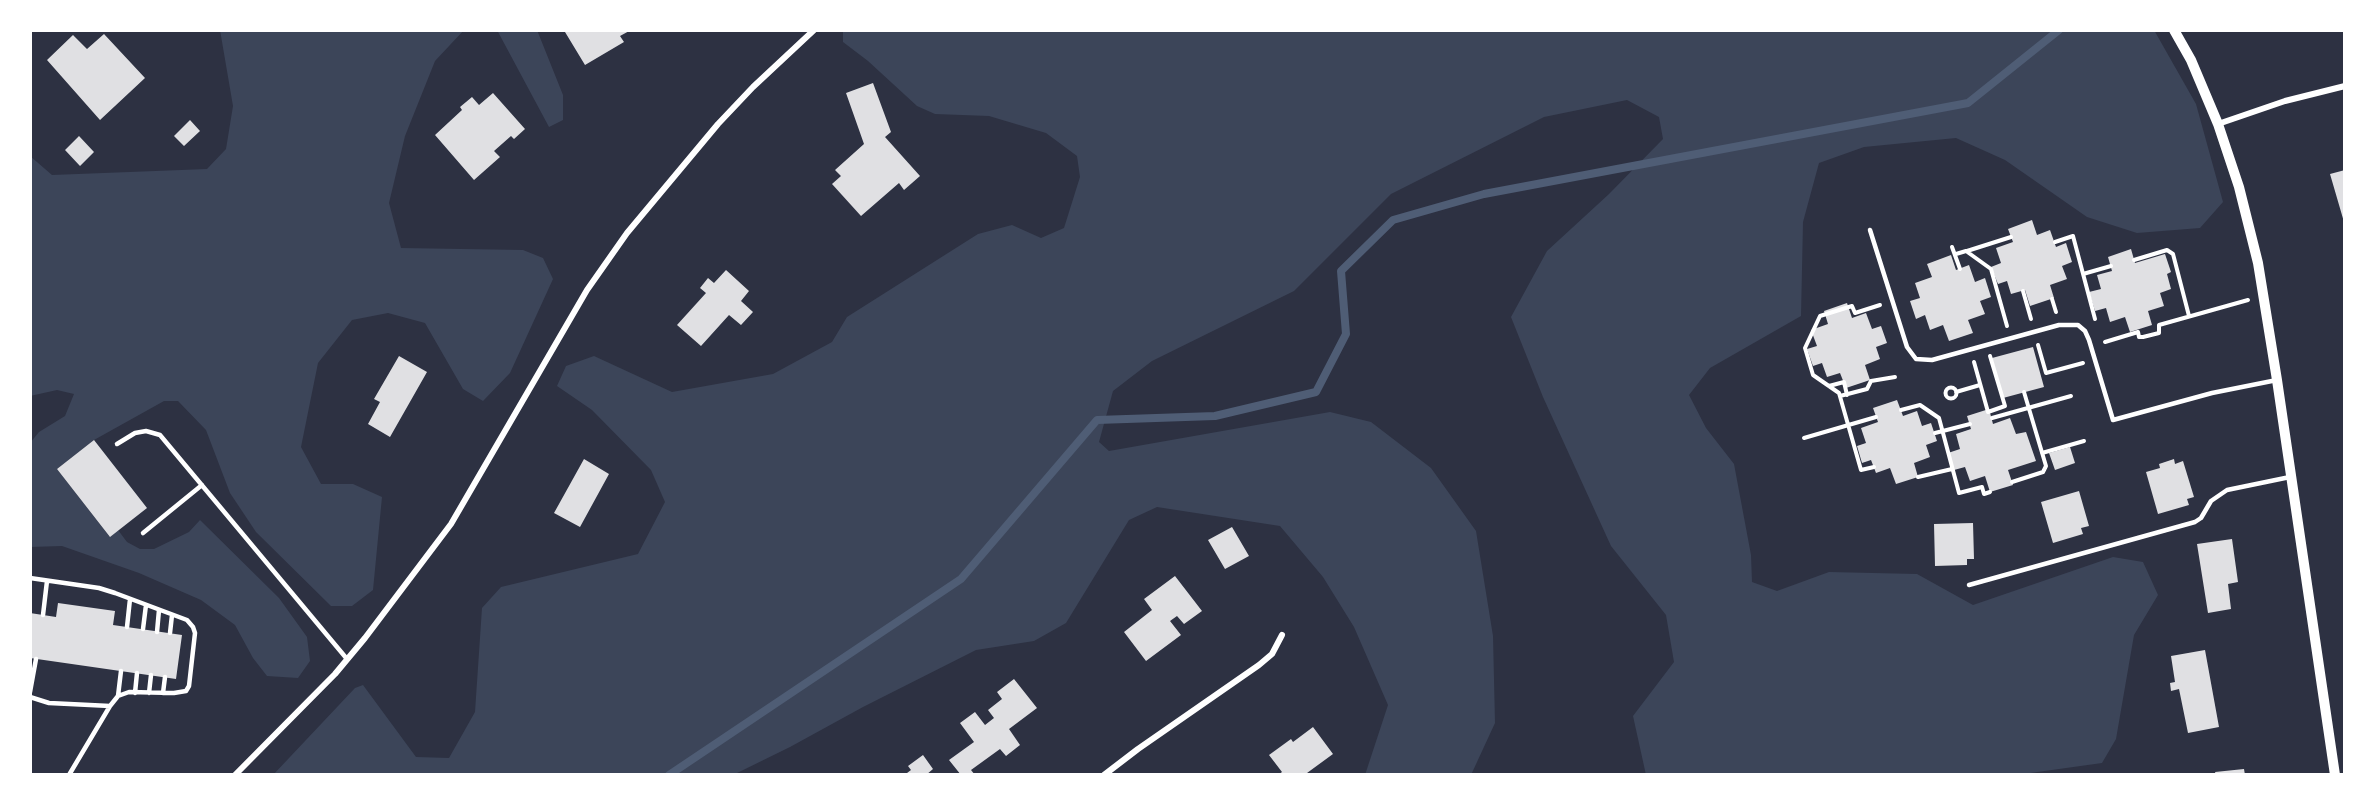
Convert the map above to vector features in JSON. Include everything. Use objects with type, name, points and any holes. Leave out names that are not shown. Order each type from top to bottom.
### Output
[{"type":"street","points":[[235,775],[302,709],[347,659],[451,524],[587,290],[627,233],[718,124],[753,87],[814,30]]},
{"type":"street","points":[[2174,30],[2191,60],[2218,124],[2239,187],[2258,263],[2292,476],[2335,775]]},
{"type":"street","points":[[2218,124],[2285,101],[2345,86]]},
{"type":"street","points":[[1104,775],[1260,665],[1272,654],[1282,635]]},
{"type":"lane","points":[[1870,230],[1907,347],[1916,359],[1932,360],[2059,325],[2078,325],[2085,331],[2091,346],[2114,420],[2212,393],[2277,380]]},
{"type":"lane","points":[[117,444],[135,433],[146,431],[159,435],[347,659]]},
{"type":"lane","points":[[1969,585],[2195,522],[2201,518],[2211,501],[2227,490],[2292,476]]},
{"type":"lane","points":[[143,533],[202,486]]},
{"type":"lane","points":[[30,586],[30,578],[99,588],[187,620],[194,627],[195,642],[189,686],[181,693],[135,693],[118,696]]},
{"type":"lane","points":[[43,615],[47,581]]},
{"type":"lane","points":[[127,627],[130,599]]},
{"type":"lane","points":[[143,629],[146,605]]},
{"type":"lane","points":[[157,632],[159,610]]},
{"type":"lane","points":[[170,633],[172,615]]},
{"type":"lane","points":[[30,692],[36,659]]},
{"type":"lane","points":[[69,775],[118,696],[121,671]]},
{"type":"lane","points":[[135,693],[137,673]]},
{"type":"lane","points":[[149,693],[152,675]]},
{"type":"lane","points":[[163,693],[165,677]]},
{"type":"lane","points":[[30,697],[50,703],[110,706]]},
{"type":"path","points":[[2055,242],[2073,236],[2096,320]]},
{"type":"path","points":[[1956,254],[2011,237]]},
{"type":"path","points":[[1952,247],[1960,269]]},
{"type":"path","points":[[2134,260],[2167,250],[2173,254],[2189,316]]},
{"type":"path","points":[[1966,252],[1990,269],[2011,338]]},
{"type":"path","points":[[2083,274],[2111,266]]},
{"type":"path","points":[[2023,291],[2034,332]]},
{"type":"path","points":[[2091,346],[2138,332],[2139,337],[2159,333],[2159,325],[2264,295]]},
{"type":"path","points":[[1874,467],[1861,471],[1839,393],[1813,375],[1804,348],[1820,316],[1852,306],[1855,313],[1893,302]]},
{"type":"path","points":[[2028,345],[2037,343],[2046,373],[2095,359]]},
{"type":"path","points":[[1990,356],[2005,406],[1988,412],[1973,360],[2000,353]]},
{"type":"path","points":[[1840,396],[1867,389],[1871,381],[1895,377]]},
{"type":"path","points":[[1830,386],[1844,382],[1847,395]]},
{"type":"path","points":[[1956,392],[1980,385]]},
{"type":"path","points":[[2012,482],[2043,472],[2046,466],[2024,392]]},
{"type":"path","points":[[1992,418],[2071,396]]},
{"type":"path","points":[[1901,410],[1920,405],[1939,418],[1959,493],[1982,486],[1984,494],[1990,492]]},
{"type":"path","points":[[1997,409],[1999,416]]},
{"type":"path","points":[[1804,438],[1876,417]]},
{"type":"path","points":[[1935,433],[1970,424]]},
{"type":"path","points":[[2042,453],[2084,441]]},
{"type":"path","points":[[1918,477],[1952,469]]},
{"type":"shaded area","points":[[220,30],[464,30],[435,61],[405,136],[389,203],[401,248],[523,250],[543,258],[553,279],[510,373],[483,401],[463,389],[425,323],[388,313],[352,320],[318,363],[301,447],[321,484],[353,484],[382,497],[373,590],[352,606],[331,606],[256,532],[230,493],[206,430],[178,401],[164,401],[94,440],[57,469],[109,536],[118,530],[127,542],[140,549],[154,549],[189,532],[200,520],[279,598],[307,637],[310,661],[298,678],[267,676],[253,658],[235,625],[201,600],[139,573],[62,546],[30,547],[30,443],[39,432],[65,416],[74,394],[57,390],[30,396],[30,156],[52,175],[207,169],[226,149],[233,106]]},
{"type":"shaded area","points":[[497,30],[537,30],[563,95],[563,120],[549,127]]},
{"type":"shaded area","points":[[843,30],[2154,30],[2196,104],[2223,202],[2200,228],[2137,233],[2087,217],[2005,160],[1956,138],[1864,147],[1819,163],[1803,222],[1801,316],[1710,368],[1689,395],[1706,428],[1734,464],[1751,555],[1752,582],[1777,591],[1829,572],[1917,574],[1973,605],[2113,557],[2143,562],[2158,595],[2134,635],[2116,739],[2102,763],[2016,775],[1646,775],[1633,716],[1674,662],[1666,615],[1611,546],[1543,397],[1511,317],[1547,251],[1609,194],[1663,139],[1659,117],[1627,100],[1544,117],[1391,194],[1294,291],[1152,361],[1113,391],[1099,442],[1109,451],[1330,412],[1371,422],[1431,468],[1476,531],[1493,636],[1495,723],[1471,775],[1365,775],[1388,705],[1354,627],[1323,577],[1280,526],[1157,507],[1129,520],[1066,623],[1034,641],[976,650],[733,775],[273,775],[355,688],[363,685],[416,757],[449,758],[475,712],[482,608],[501,587],[638,554],[665,502],[651,470],[592,410],[557,386],[566,366],[594,356],[672,392],[773,374],[832,342],[847,317],[978,234],[1012,225],[1041,238],[1064,228],[1080,177],[1077,156],[1046,133],[989,116],[935,114],[917,106],[868,61],[843,42]]},
{"type":"building","points":[[569,30],[631,30],[620,36],[624,42],[585,65],[565,32]]},
{"type":"building","points":[[104,34],[145,78],[100,120],[47,60],[73,35],[87,49]]},
{"type":"building","points":[[873,83],[891,132],[885,137],[920,176],[904,190],[899,183],[861,216],[832,184],[841,176],[835,170],[864,144],[846,93]]},
{"type":"building","points":[[493,93],[525,129],[514,139],[511,136],[494,151],[500,157],[474,180],[435,135],[462,110],[460,107],[472,97],[479,105]]},
{"type":"building","points":[[190,120],[200,131],[184,146],[174,136]]},
{"type":"building","points":[[79,136],[94,152],[80,166],[65,150]]},
{"type":"building","points":[[2345,170],[2345,222],[2344,222],[2330,174]]},
{"type":"building","points":[[2032,220],[2037,235],[2050,230],[2056,247],[2066,243],[2072,262],[2062,266],[2067,279],[2050,285],[2054,298],[2030,306],[2025,290],[2011,294],[2007,281],[1998,284],[1991,267],[2001,263],[1996,248],[2013,242],[2008,229]]},
{"type":"building","points":[[2131,249],[2135,263],[2165,254],[2171,272],[2167,274],[2171,289],[2160,293],[2164,306],[2148,311],[2152,325],[2130,332],[2125,317],[2110,322],[2106,308],[2095,311],[2089,292],[2101,289],[2097,275],[2112,271],[2108,257]]},
{"type":"building","points":[[1951,255],[1956,270],[1969,265],[1975,282],[1985,278],[1991,297],[1980,301],[1985,314],[1968,320],[1973,333],[1949,341],[1943,325],[1930,330],[1925,315],[1916,319],[1910,301],[1920,298],[1915,283],[1932,277],[1927,264]]},
{"type":"building","points":[[726,270],[749,291],[741,301],[753,312],[741,325],[729,315],[701,346],[677,325],[706,293],[700,288],[708,278],[714,283]]},
{"type":"building","points":[[1847,303],[1852,318],[1866,313],[1872,329],[1881,326],[1887,343],[1876,347],[1880,359],[1865,365],[1870,380],[1846,388],[1840,373],[1827,377],[1822,363],[1813,366],[1807,349],[1817,346],[1811,330],[1828,324],[1824,311]]},
{"type":"building","points":[[2033,347],[2044,387],[2003,398],[1992,358]]},
{"type":"building","points":[[399,356],[427,372],[390,437],[368,424],[380,402],[374,399]]},
{"type":"building","points":[[1897,400],[1903,416],[1917,411],[1922,426],[1931,423],[1937,441],[1926,445],[1930,457],[1914,463],[1918,477],[1896,484],[1890,468],[1876,473],[1871,460],[1862,463],[1857,446],[1866,443],[1861,428],[1878,422],[1873,408]]},
{"type":"building","points":[[1989,409],[1993,424],[2010,418],[2016,434],[2026,432],[2036,461],[2008,470],[2013,485],[1990,492],[1985,476],[1970,481],[1965,467],[1954,470],[1948,453],[1960,449],[1956,434],[1971,429],[1967,416]]},
{"type":"building","points":[[94,440],[147,508],[110,537],[57,469]]},
{"type":"building","points":[[2070,447],[2075,463],[2055,470],[2049,453]]},
{"type":"building","points":[[584,459],[609,474],[580,527],[554,513]]},
{"type":"building","points":[[2174,459],[2175,464],[2183,461],[2194,497],[2187,499],[2189,505],[2158,514],[2146,472],[2160,468],[2159,464]]},
{"type":"building","points":[[2079,491],[2089,526],[2081,528],[2083,534],[2053,543],[2041,502]]},
{"type":"building","points":[[1973,523],[1974,559],[1967,559],[1967,565],[1935,566],[1934,524]]},
{"type":"building","points":[[1232,527],[1249,556],[1225,569],[1208,540]]},
{"type":"building","points":[[2232,539],[2238,582],[2228,584],[2231,609],[2208,613],[2197,544]]},
{"type":"building","points":[[1175,576],[1202,611],[1184,624],[1177,616],[1170,621],[1181,635],[1146,661],[1124,632],[1152,610],[1144,599]]},
{"type":"building","points":[[58,603],[115,611],[113,625],[182,635],[176,679],[30,658],[30,613],[56,617]]},
{"type":"building","points":[[2205,650],[2219,727],[2188,733],[2179,689],[2171,691],[2170,683],[2175,682],[2171,656]]},
{"type":"building","points":[[1014,679],[1037,708],[1009,729],[1020,745],[1006,756],[1000,749],[971,770],[975,775],[961,775],[949,760],[974,742],[960,723],[975,712],[985,725],[994,718],[988,710],[1002,699],[997,692]]},
{"type":"building","points":[[1313,727],[1333,754],[1307,773],[1308,775],[1278,775],[1282,772],[1269,755],[1291,739],[1293,742]]},
{"type":"building","points":[[923,755],[933,769],[926,775],[908,775],[907,773],[911,770],[908,766]]},
{"type":"building","points":[[2244,769],[2245,775],[2216,775],[2215,772]]},
{"type":"waterway","points":[[669,775],[961,579],[1097,420],[1215,416],[1316,392],[1346,334],[1341,271],[1393,220],[1484,194],[1968,103],[2059,30]]}]
